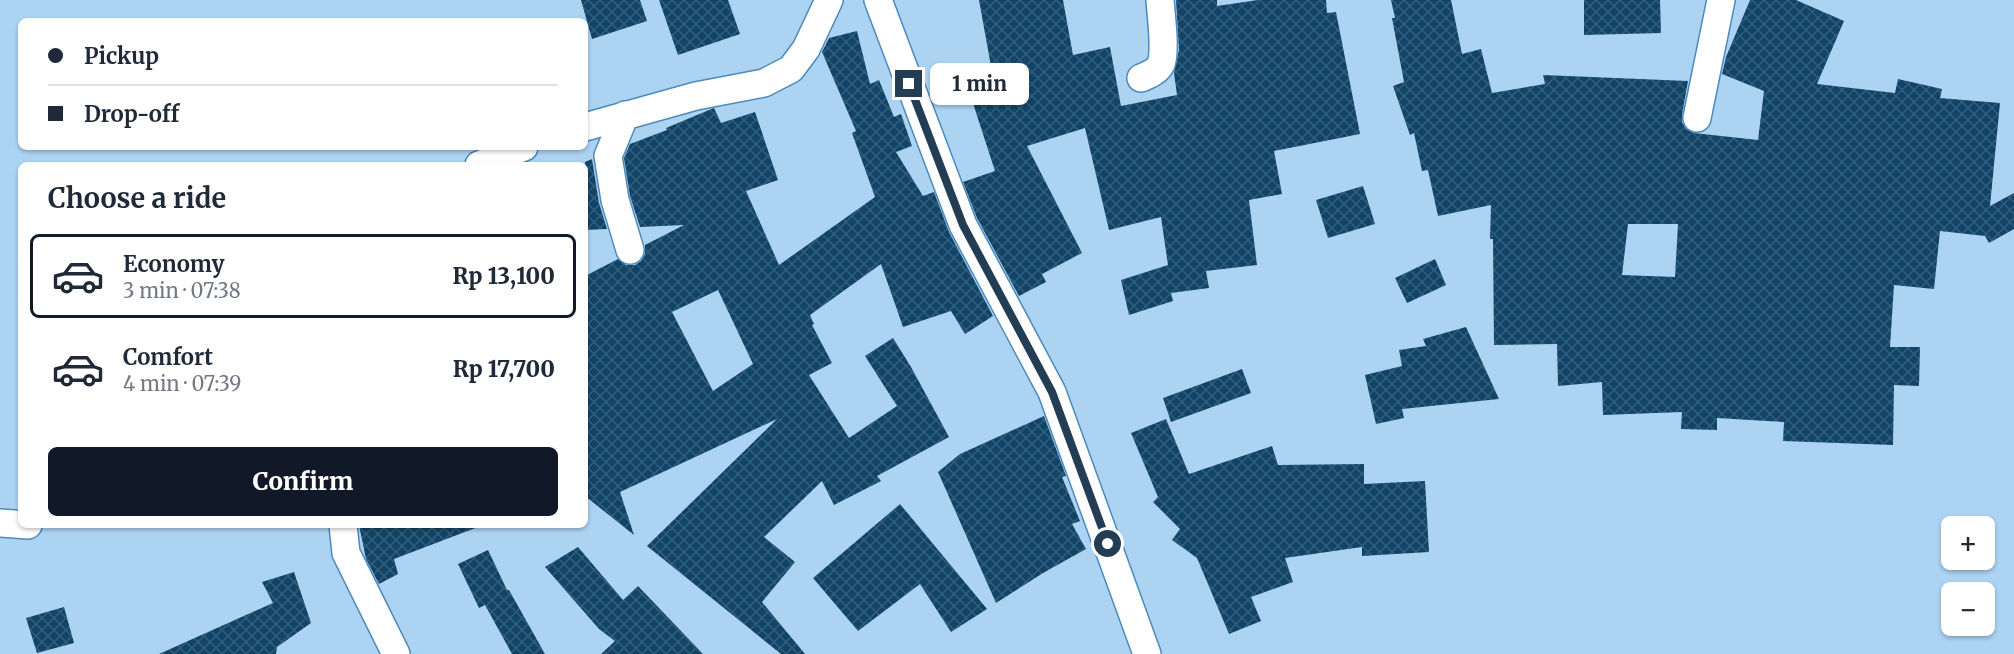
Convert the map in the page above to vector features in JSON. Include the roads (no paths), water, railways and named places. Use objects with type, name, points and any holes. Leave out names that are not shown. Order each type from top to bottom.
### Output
[{"type":"street","points":[[588,126],[696,96],[764,83],[791,69],[806,49],[829,0]]},
{"type":"street","points":[[878,0],[963,225],[1061,412],[1147,654]]},
{"type":"street","points":[[1142,78],[1156,70],[1161,64],[1163,28],[1160,0]]},
{"type":"street","points":[[1697,118],[1721,0]]},
{"type":"street","points":[[625,116],[608,156],[615,200],[630,250]]},
{"type":"street","points":[[486,162],[516,150]]},
{"type":"street","points":[[0,523],[18,524]]},
{"type":"street","points":[[343,528],[346,553],[396,654]]}]
